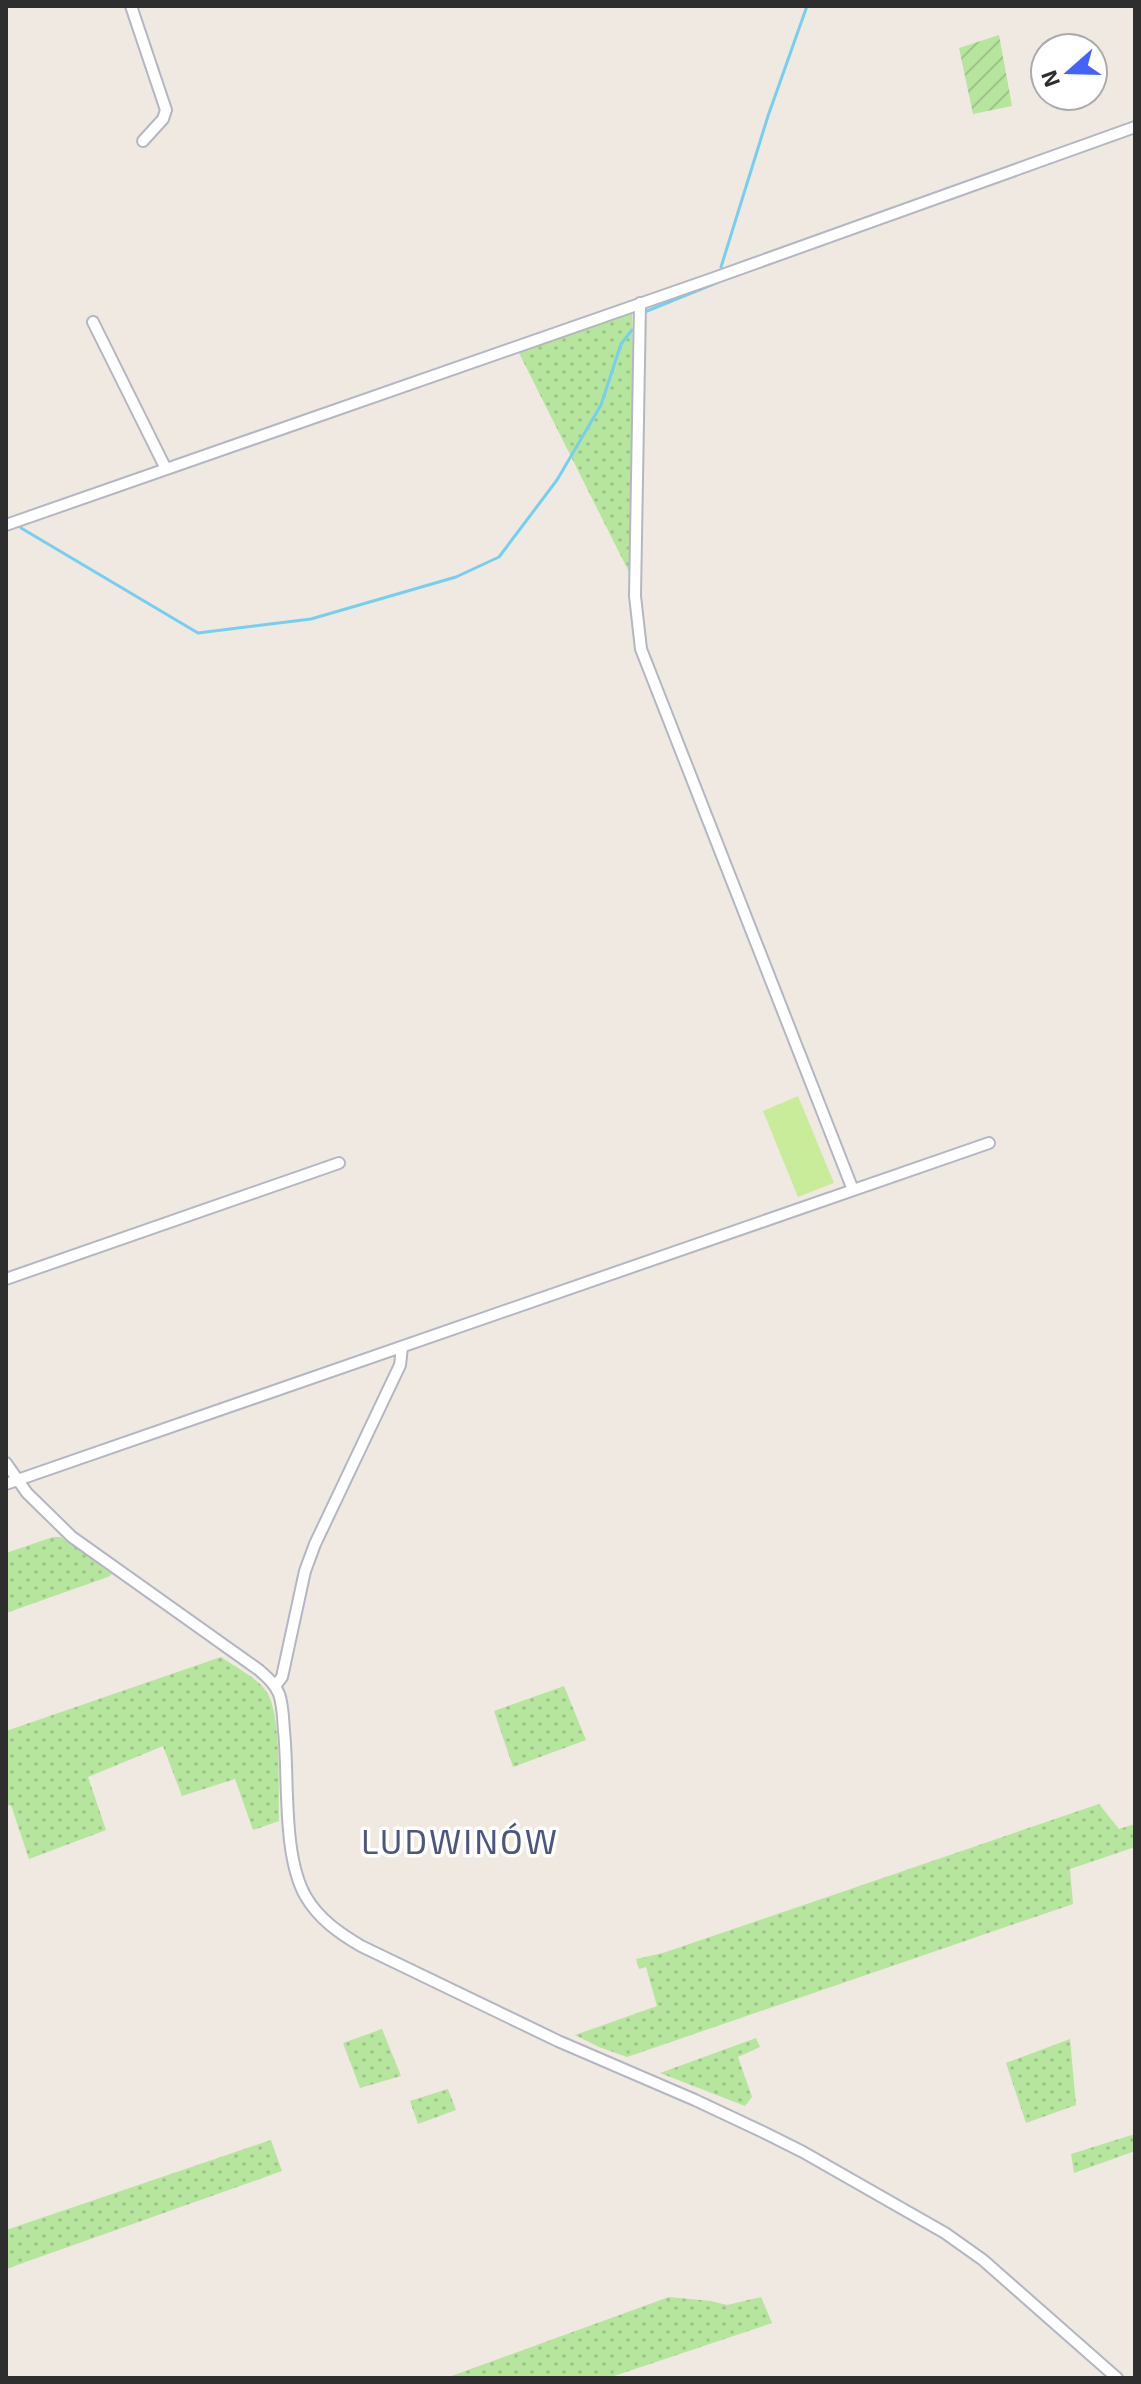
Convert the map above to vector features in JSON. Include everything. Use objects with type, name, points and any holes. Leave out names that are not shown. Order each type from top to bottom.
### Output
[{"type":"street","points":[[131,6],[166,110],[163,119],[143,141]]},
{"type":"street","points":[[6,525],[1135,127]]},
{"type":"street","points":[[640,303],[635,596],[641,649],[853,1190]]},
{"type":"street","points":[[93,322],[166,469]]},
{"type":"street","points":[[6,1484],[989,1143]]},
{"type":"street","points":[[6,1279],[339,1163]]},
{"type":"street","points":[[275,1686],[282,1677],[305,1571],[321,1530],[400,1365],[402,1347]]},
{"type":"street","points":[[6,1463],[39,1507],[72,1537],[259,1670],[275,1686],[283,1717],[290,1835],[296,1871],[305,1895],[331,1926],[368,1949],[558,2041],[695,2100],[803,2152],[945,2233],[983,2260],[1117,2378]]},
{"type":"green space","points":[[999,35],[1012,106],[973,114],[959,48]]},
{"type":"green space","points":[[632,303],[633,403],[630,574],[516,347]]},
{"type":"green space","points":[[798,1096],[834,1183],[798,1197],[763,1111]]},
{"type":"green space","points":[[61,1537],[112,1574],[6,1613],[6,1553]]},
{"type":"green space","points":[[221,1657],[257,1681],[271,1701],[277,1734],[279,1821],[253,1830],[235,1779],[182,1796],[163,1746],[88,1777],[106,1830],[29,1859],[11,1805],[6,1806],[6,1731]]},
{"type":"green space","points":[[564,1686],[586,1740],[513,1767],[494,1711]]},
{"type":"green space","points":[[1099,1804],[1119,1829],[1135,1824],[1135,1847],[1070,1869],[1073,1904],[627,2057],[575,2035],[657,2006],[646,1967],[639,1969],[636,1959],[663,1953]]},
{"type":"green space","points":[[382,2029],[401,2076],[360,2088],[343,2043]]},
{"type":"green space","points":[[756,2038],[760,2047],[738,2057],[752,2097],[745,2106],[660,2073]]},
{"type":"green space","points":[[1070,2039],[1076,2105],[1026,2123],[1006,2063]]},
{"type":"green space","points":[[448,2089],[456,2110],[418,2124],[410,2101]]},
{"type":"green space","points":[[1135,2134],[1135,2151],[1074,2173],[1071,2154]]},
{"type":"green space","points":[[271,2140],[282,2171],[6,2269],[6,2230]]},
{"type":"green space","points":[[669,2297],[727,2305],[761,2297],[772,2323],[608,2378],[446,2378]]},
{"type":"waterway","points":[[721,267],[768,116],[807,6]]},
{"type":"waterway","points":[[647,311],[716,283]]},
{"type":"waterway","points":[[21,528],[198,633],[311,619],[456,577],[499,557],[557,480],[601,405],[621,344],[632,330]]},
{"type":"district","name":"LUDWINÓW","points":[[460,1842]]}]
